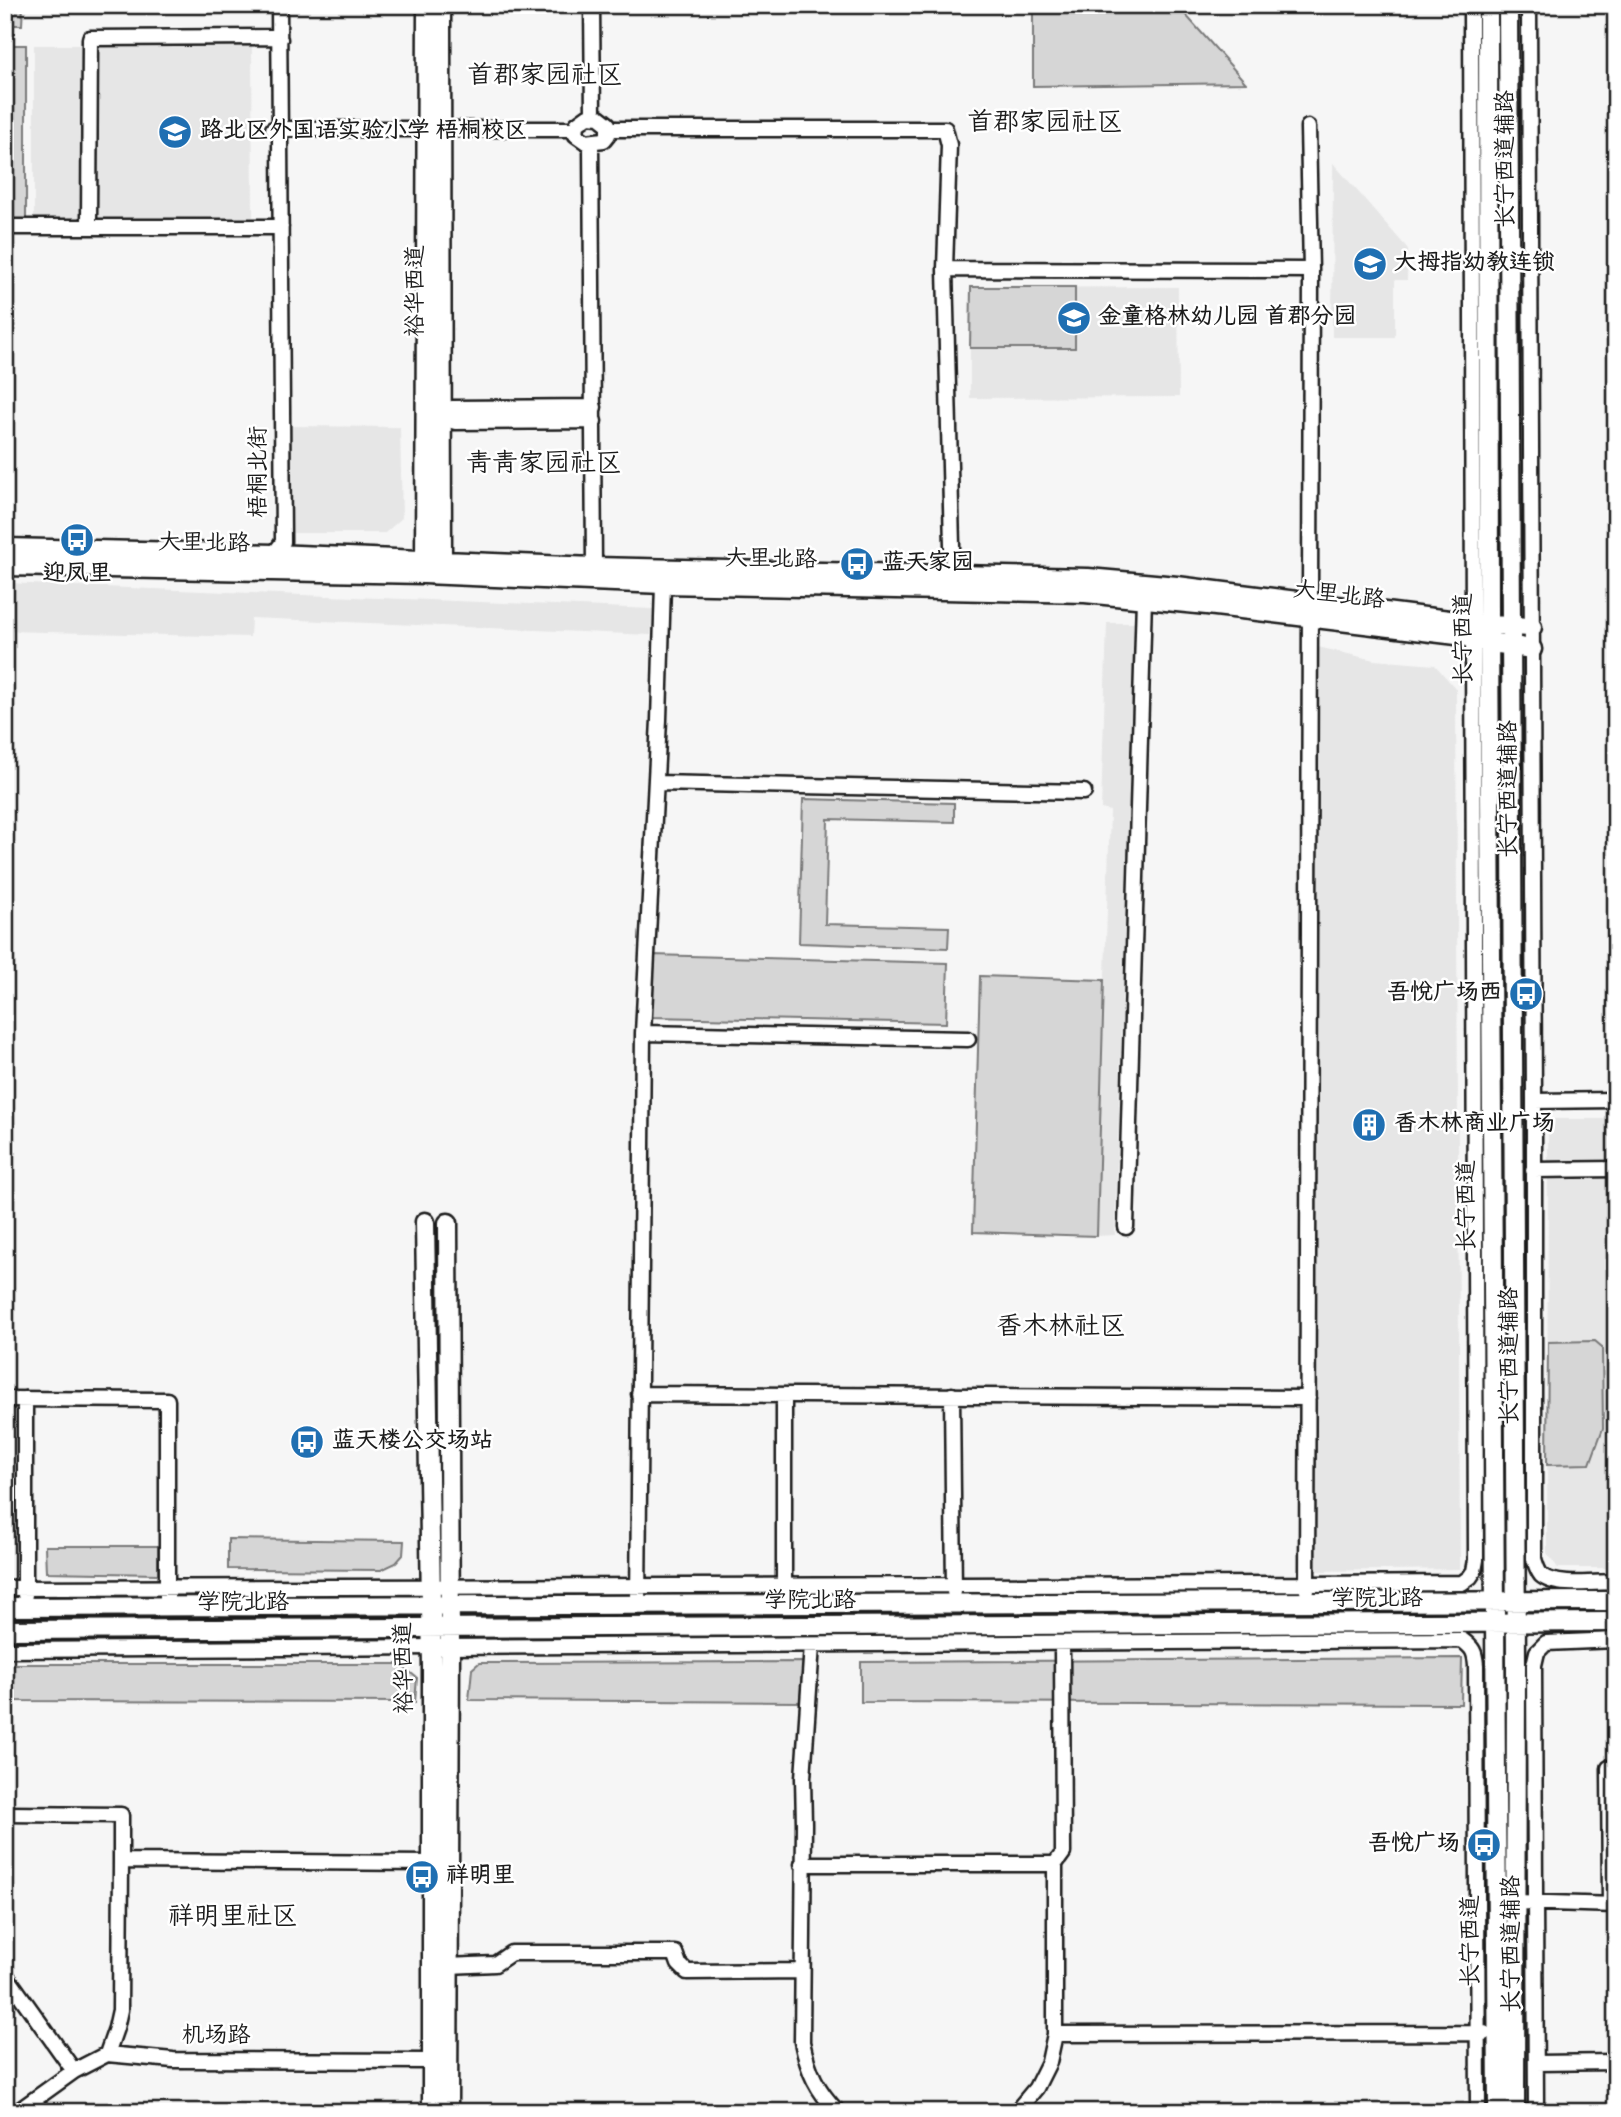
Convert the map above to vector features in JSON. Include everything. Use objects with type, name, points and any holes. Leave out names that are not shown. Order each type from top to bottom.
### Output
[{"type":"main road","name":"裕华西道","points":[[427,5],[435,130],[441,417],[433,568]]},
{"type":"main road","name":"裕华西道","points":[[433,568],[435,130],[440,5]]},
{"type":"main road","name":"长宁西道","points":[[1488,5],[1481,632],[1496,1624],[1497,2112]]},
{"type":"main road","name":"长宁西道","points":[[1508,5],[1515,2112]]},
{"type":"main road","name":"大里北路","points":[[5,548],[274,554],[663,584],[1088,578],[1465,636],[1510,625],[1532,627]]},
{"type":"main road","name":"大里北路","points":[[5,566],[594,567],[953,582],[1310,611]]},
{"type":"main road","name":"大里北路","points":[[1481,632],[1511,645],[1532,649]]},
{"type":"main road","name":"裕华西道","points":[[425,1223],[432,1668],[432,1863],[448,2112]]},
{"type":"main road","name":"裕华西道","points":[[432,2112],[432,2061],[440,1966],[450,1646],[448,1223]]},
{"type":"main road","name":"学院北路","points":[[5,1607],[954,1604],[1307,1594],[1495,1602],[1616,1601]]},
{"type":"main road","points":[[954,1604],[954,1626]]},
{"type":"main road","points":[[27,1607],[27,1630]]},
{"type":"main road","name":"学院北路","points":[[5,1630],[1616,1622]]},
{"type":"street","name":"梧桐北街","points":[[272,5],[276,38]]},
{"type":"street","name":"梧桐北街","points":[[274,554],[276,38],[279,5]]},
{"type":"street","points":[[592,5],[593,116]]},
{"type":"street","name":"长宁西道辅路","points":[[1307,1594],[1462,1583],[1471,1577],[1474,1571],[1481,632],[1471,5]]},
{"type":"street","name":"长宁西道辅路","points":[[1529,5],[1534,1559],[1538,1572],[1558,1582],[1616,1582]]},
{"type":"street","points":[[89,226],[90,38],[276,38]]},
{"type":"street","points":[[575,129],[581,120],[593,116],[604,120],[609,130]]},
{"type":"street","points":[[5,1588],[783,1585],[1307,1594],[1311,270],[1308,127]]},
{"type":"street","points":[[277,129],[575,129]]},
{"type":"street","points":[[575,129],[580,139],[592,143],[604,140],[609,130]]},
{"type":"street","points":[[609,130],[945,129],[949,145],[945,269],[953,582]]},
{"type":"street","points":[[592,143],[594,567]]},
{"type":"street","points":[[5,228],[277,226]]},
{"type":"street","points":[[945,269],[1311,270]]},
{"type":"street","points":[[441,417],[452,408],[594,414]]},
{"type":"street","points":[[638,1605],[643,1033],[663,584]]},
{"type":"street","points":[[1126,1227],[1144,598]]},
{"type":"street","points":[[656,783],[1084,792]]},
{"type":"street","points":[[643,1033],[968,1040]]},
{"type":"street","points":[[1534,1101],[1616,1100]]},
{"type":"street","points":[[1534,1170],[1616,1169]]},
{"type":"street","points":[[639,1394],[1308,1398]]},
{"type":"street","points":[[783,1605],[784,1395]]},
{"type":"street","points":[[952,1395],[954,1604]]},
{"type":"street","points":[[5,1399],[167,1399],[167,1606]]},
{"type":"street","points":[[25,1399],[24,1587],[27,1607]]},
{"type":"street","points":[[954,1626],[954,1645]]},
{"type":"street","points":[[27,1630],[29,1650]]},
{"type":"street","name":"长宁西道辅路","points":[[1062,1644],[1462,1640],[1471,1647],[1475,1653],[1478,2112]]},
{"type":"street","name":"长宁西道辅路","points":[[1536,2112],[1534,1665],[1537,1652],[1546,1643],[1557,1640],[1616,1640]]},
{"type":"street","points":[[5,1650],[1062,1644],[1063,1853],[1055,1864],[1055,2034],[1049,2062],[1036,2088],[1016,2112]]},
{"type":"street","points":[[812,1645],[803,1778],[802,2042],[807,2067],[815,2083],[838,2112]]},
{"type":"street","points":[[1515,1902],[1613,1905],[1609,1768],[1616,1768]]},
{"type":"street","points":[[5,1814],[121,1815],[120,2010],[107,2054],[74,2071],[17,2112]]},
{"type":"street","points":[[121,1861],[432,1863]]},
{"type":"street","points":[[802,1864],[1055,1864]]},
{"type":"street","points":[[440,1966],[495,1964],[511,1952],[675,1952],[687,1972],[801,1971]]},
{"type":"street","points":[[5,1974],[74,2071]]},
{"type":"street","points":[[1055,2034],[1497,2034]]},
{"type":"street","name":"机场路","points":[[107,2054],[173,2060],[432,2061]]},
{"type":"street","points":[[1536,2063],[1616,2062]]},
{"type":"shaded area","points":[[5,5],[23,5],[22,25],[5,25]]},
{"type":"shaded area","points":[[1033,5],[1177,5],[1246,83],[1033,86]]},
{"type":"shaded area","points":[[5,45],[26,45],[26,220],[5,220]]},
{"type":"shaded area","points":[[34,45],[82,45],[82,219],[34,219]]},
{"type":"shaded area","name":"路北区外国语实验小学 梧桐校区","points":[[252,45],[253,217],[99,219],[98,46]]},
{"type":"shaded area","name":"大拇指幼教连锁","points":[[1333,163],[1408,249],[1407,280],[1395,280],[1395,337],[1332,337]]},
{"type":"shaded area","points":[[971,287],[1075,287],[1075,348],[970,348]]},
{"type":"shaded area","name":"金童格林幼儿园 首郡分园","points":[[1178,287],[1179,397],[970,398],[970,288]]},
{"type":"shaded area","points":[[285,426],[400,427],[402,518],[385,533],[285,533]]},
{"type":"shaded area","points":[[5,583],[653,609],[651,635],[251,618],[250,637],[5,631]]},
{"type":"shaded area","points":[[1107,623],[1135,623],[1115,1235],[1097,1236],[1110,811],[1101,809]]},
{"type":"shaded area","points":[[1309,645],[1374,660],[1435,665],[1456,689],[1460,1569],[1311,1571]]},
{"type":"shaded area","points":[[803,799],[954,803],[954,822],[828,819],[825,924],[949,927],[948,948],[799,943]]},
{"type":"shaded area","points":[[652,955],[948,963],[946,1023],[651,1017]]},
{"type":"shaded area","points":[[980,976],[1104,980],[1097,1236],[973,1232]]},
{"type":"shaded area","points":[[1548,1119],[1616,1119],[1616,1568],[1558,1568],[1547,1553]]},
{"type":"shaded area","points":[[1595,1341],[1602,1347],[1603,1428],[1590,1464],[1547,1465],[1548,1342]]},
{"type":"shaded area","points":[[228,1539],[404,1541],[403,1555],[396,1563],[381,1570],[228,1569]]},
{"type":"shaded area","points":[[45,1546],[158,1546],[158,1574],[46,1572]]},
{"type":"shaded area","points":[[1462,1658],[1461,1704],[861,1702],[861,1662]]},
{"type":"shaded area","points":[[805,1662],[806,1702],[469,1700],[472,1669],[479,1663]]},
{"type":"shaded area","points":[[5,1664],[400,1664],[417,1678],[415,1702],[5,1701]]},
{"type":"place","name":"路北区外国语实验小学 梧桐校区","points":[[175,132]]},
{"type":"place","name":"大拇指幼教连锁","points":[[1370,264]]},
{"type":"place","name":"金童格林幼儿园 首郡分园","points":[[1074,318]]},
{"type":"place","name":"迎凤里","points":[[77,540]]},
{"type":"place","name":"蓝天家园","points":[[857,564]]},
{"type":"place","name":"吾悦广场西","points":[[1526,994]]},
{"type":"place","name":"香木林商业广场","points":[[1369,1125]]},
{"type":"place","name":"蓝天楼公交场站","points":[[307,1442]]},
{"type":"place","name":"吾悦广场","points":[[1484,1845]]},
{"type":"place","name":"祥明里","points":[[422,1877]]},
{"type":"district","name":"首郡家园社区","points":[[545,78]]},
{"type":"district","name":"首郡家园社区","points":[[1045,125]]},
{"type":"district","name":"青青家园社区","points":[[544,466]]},
{"type":"district","name":"香木林社区","points":[[1061,1329]]},
{"type":"district","name":"祥明里社区","points":[[233,1919]]}]
